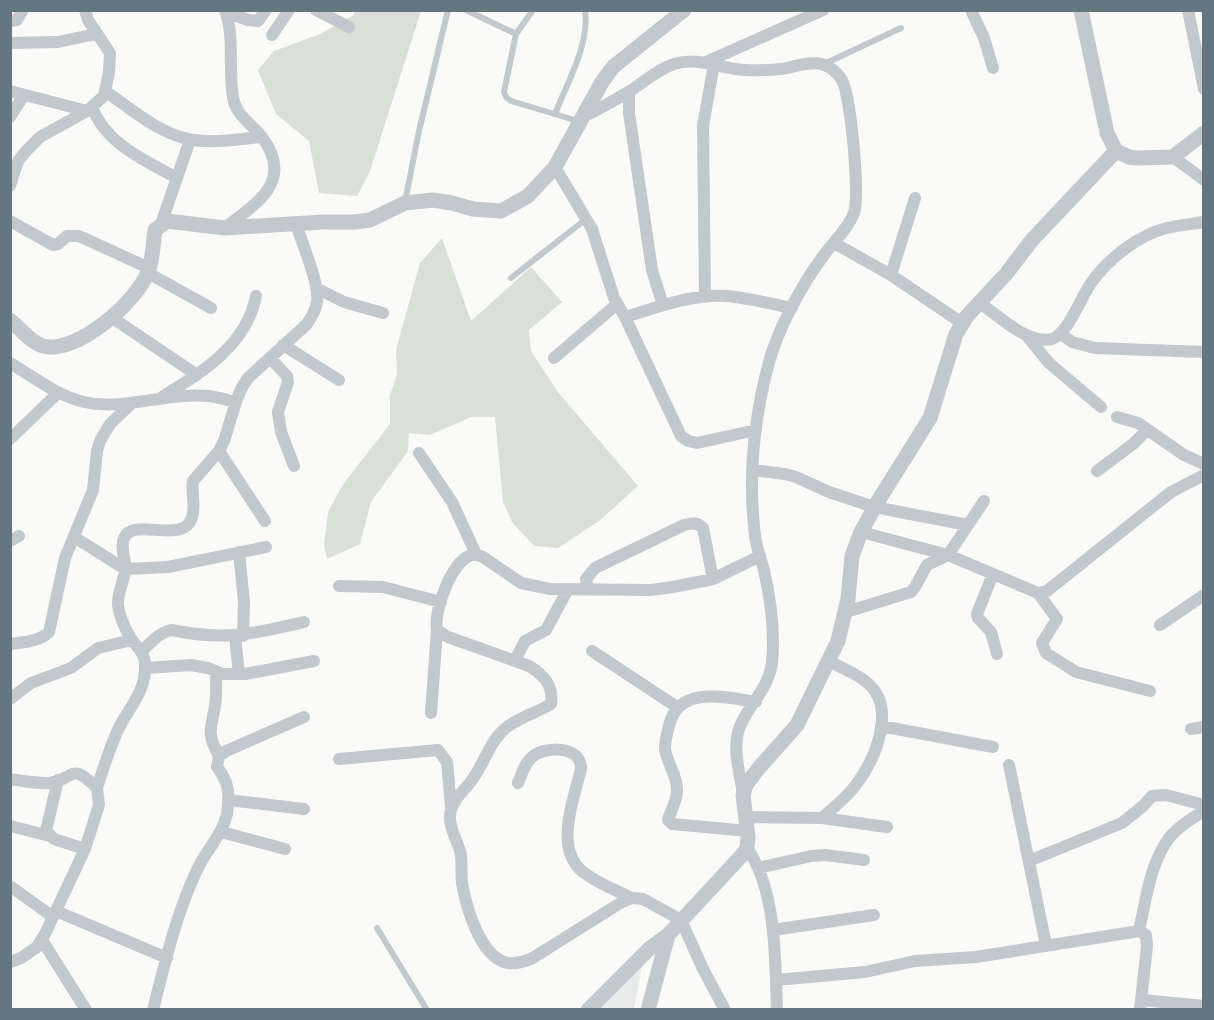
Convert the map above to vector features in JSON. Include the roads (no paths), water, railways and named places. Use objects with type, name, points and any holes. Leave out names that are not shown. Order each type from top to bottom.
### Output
[{"type":"street","points":[[10,21],[17,20],[23,10]]},
{"type":"street","points":[[10,186],[18,161],[40,137],[89,109],[104,96],[110,53],[96,34],[85,10]]},
{"type":"street","points":[[226,11],[252,22],[258,21],[266,10]]},
{"type":"street","points":[[272,35],[289,10]]},
{"type":"street","points":[[316,10],[349,27]]},
{"type":"street","points":[[161,224],[175,221],[225,228],[356,222],[370,220],[405,203],[433,200],[452,202],[473,209],[501,211],[528,196],[555,167],[602,81],[613,67],[684,10]]},
{"type":"street","points":[[710,63],[823,10]]},
{"type":"street","points":[[971,10],[984,38],[993,68]]},
{"type":"street","points":[[1081,10],[1107,133],[1116,151],[1137,158],[1173,157],[1203,133]]},
{"type":"street","points":[[1188,10],[1203,89]]},
{"type":"street","points":[[225,228],[264,197],[271,186],[274,174],[273,161],[262,137],[235,107],[232,96],[230,40],[226,11]]},
{"type":"street","points":[[10,43],[58,42],[96,34]]},
{"type":"street","points":[[583,119],[671,65],[698,61],[745,70],[779,69],[812,63],[823,64],[834,70],[842,80],[848,98],[856,205],[848,224],[817,264],[776,341],[756,430],[752,508],[755,539],[771,609],[774,638],[768,680],[738,732],[737,762],[747,824],[747,848],[758,868],[773,930],[777,1010]]},
{"type":"street","points":[[705,297],[703,126],[710,63]]},
{"type":"street","points":[[10,91],[89,109],[105,130],[125,148],[177,178]]},
{"type":"street","points":[[105,91],[160,128],[190,140],[262,137]]},
{"type":"street","points":[[629,92],[629,113],[652,270],[663,305]]},
{"type":"street","points":[[10,117],[24,95]]},
{"type":"street","points":[[10,320],[33,341],[44,346],[56,346],[87,336],[128,300],[149,270],[155,231],[161,224],[190,140]]},
{"type":"street","points":[[743,795],[746,785],[758,769],[797,725],[838,641],[846,612],[850,566],[861,532],[930,417],[956,334],[962,323],[981,304],[1032,240],[1116,151]]},
{"type":"street","points":[[1173,157],[1203,180]]},
{"type":"street","points":[[555,167],[597,240],[608,282],[617,304],[681,436],[697,443],[756,430]]},
{"type":"street","points":[[891,275],[915,198]]},
{"type":"street","points":[[10,221],[53,245],[58,244],[67,236],[79,236],[149,270],[211,308]]},
{"type":"street","points":[[1027,336],[1047,339],[1061,334],[1091,283],[1112,260],[1126,249],[1156,232],[1203,222]]},
{"type":"street","points":[[10,962],[28,953],[42,940],[55,914],[85,849],[99,805],[97,788],[118,731],[141,691],[146,668],[143,650],[132,640],[119,613],[117,603],[125,569],[123,543],[125,536],[132,530],[173,531],[189,524],[194,510],[193,481],[219,451],[236,402],[248,378],[307,324],[313,315],[320,289],[302,223]]},
{"type":"street","points":[[834,243],[891,275],[962,323]]},
{"type":"street","points":[[320,289],[335,298],[382,313]]},
{"type":"street","points":[[158,400],[212,364],[240,335],[249,321],[256,297]]},
{"type":"street","points":[[625,317],[663,305],[705,297],[738,298],[792,308]]},
{"type":"street","points":[[554,358],[617,304]]},
{"type":"street","points":[[981,304],[1027,336],[1049,363],[1101,407]]},
{"type":"street","points":[[111,316],[197,375]]},
{"type":"street","points":[[1061,334],[1072,342],[1095,348],[1203,352]]},
{"type":"street","points":[[283,345],[339,380]]},
{"type":"street","points":[[270,358],[287,376],[288,382],[278,412],[281,432],[294,466]]},
{"type":"street","points":[[10,363],[58,393],[91,404],[208,396],[236,402]]},
{"type":"street","points":[[10,439],[58,393]]},
{"type":"street","points":[[11,644],[36,640],[49,632],[65,558],[93,490],[97,451],[104,432],[132,403]]},
{"type":"street","points":[[1117,417],[1138,423],[1185,456],[1203,464]]},
{"type":"street","points":[[1097,471],[1133,444],[1147,430]]},
{"type":"street","points":[[219,451],[265,521]]},
{"type":"street","points":[[419,453],[452,502],[476,554],[521,583],[550,589],[650,590],[713,579],[729,569],[760,556]]},
{"type":"street","points":[[753,470],[785,474],[874,507],[968,525]]},
{"type":"street","points":[[1038,593],[1047,591],[1171,492],[1203,475]]},
{"type":"street","points":[[846,612],[905,595],[915,587],[927,565],[948,555],[984,501]]},
{"type":"street","points":[[588,589],[586,579],[595,568],[684,525],[692,524],[698,524],[703,528],[713,579]]},
{"type":"street","points":[[861,532],[948,555],[1038,593],[1057,620],[1042,643],[1046,653],[1076,672],[1150,691]]},
{"type":"street","points":[[74,537],[125,569],[168,567],[266,547]]},
{"type":"street","points":[[239,552],[244,602],[239,636],[239,674]]},
{"type":"street","points":[[431,713],[436,617],[454,572],[469,556],[476,554]]},
{"type":"street","points":[[993,574],[977,614],[991,632],[997,654]]},
{"type":"street","points":[[339,586],[383,587],[441,602]]},
{"type":"street","points":[[515,660],[525,641],[546,630],[568,589]]},
{"type":"street","points":[[1160,625],[1202,599]]},
{"type":"street","points":[[143,650],[160,634],[171,630],[208,636],[239,636],[304,622]]},
{"type":"street","points":[[437,630],[448,637],[529,666],[548,683],[552,696],[551,704],[509,725],[500,734],[475,777],[451,807]]},
{"type":"street","points":[[10,699],[31,683],[71,668],[98,648],[132,640]]},
{"type":"street","points":[[592,651],[677,707]]},
{"type":"street","points":[[146,668],[190,665],[224,674],[239,674],[314,661]]},
{"type":"street","points":[[822,818],[854,788],[860,779],[875,748],[881,726],[881,706],[866,681],[828,661]]},
{"type":"street","points":[[153,1010],[167,958],[196,871],[220,832],[227,814],[227,779],[217,766],[219,756],[213,746],[210,730],[216,697],[216,672]]},
{"type":"street","points":[[756,702],[714,696],[696,698],[677,707],[671,718],[665,745],[677,790],[668,820],[672,824],[686,826],[747,824],[822,818],[887,827]]},
{"type":"street","points":[[219,756],[304,717]]},
{"type":"street","points":[[881,726],[993,747]]},
{"type":"street","points":[[339,759],[438,750],[447,762],[450,820],[460,855],[462,880],[472,921],[489,950],[503,962],[516,963],[531,959],[632,898]]},
{"type":"street","points":[[518,783],[524,767],[530,758],[538,753],[558,750],[579,757],[581,769],[568,826],[569,852],[574,863],[588,876],[632,898],[643,899],[681,920],[725,1010]]},
{"type":"street","points":[[1009,765],[1046,945]]},
{"type":"street","points":[[10,779],[49,783],[73,772],[97,788]]},
{"type":"street","points":[[50,836],[46,831],[46,824],[58,780]]},
{"type":"street","points":[[1029,861],[1122,823],[1152,796],[1166,795],[1203,805]]},
{"type":"street","points":[[228,800],[304,809]]},
{"type":"street","points":[[1139,931],[1150,882],[1165,844],[1180,828],[1203,811]]},
{"type":"street","points":[[10,826],[50,836],[85,849]]},
{"type":"street","points":[[220,832],[285,849]]},
{"type":"street","points":[[588,1010],[637,960],[668,934],[739,860],[747,848]]},
{"type":"street","points":[[758,868],[811,856],[832,855],[864,860]]},
{"type":"street","points":[[10,886],[55,914],[167,958]]},
{"type":"street","points":[[773,930],[874,915]]},
{"type":"street","points":[[776,980],[866,972],[904,963],[976,957],[1139,931],[1146,935],[1147,946],[1141,1005],[1203,1006]]},
{"type":"street","points":[[648,1010],[668,934]]},
{"type":"street","points":[[42,940],[86,1010]]},
{"type":"lane","points":[[405,203],[419,131],[448,10]]},
{"type":"lane","points":[[466,10],[516,34]]},
{"type":"lane","points":[[534,10],[516,34],[504,92],[506,98],[555,114],[583,119]]},
{"type":"lane","points":[[555,114],[583,44],[587,20],[585,10]]},
{"type":"lane","points":[[823,64],[901,28]]},
{"type":"lane","points":[[511,278],[586,219]]},
{"type":"lane","points":[[377,928],[427,1010]]}]
